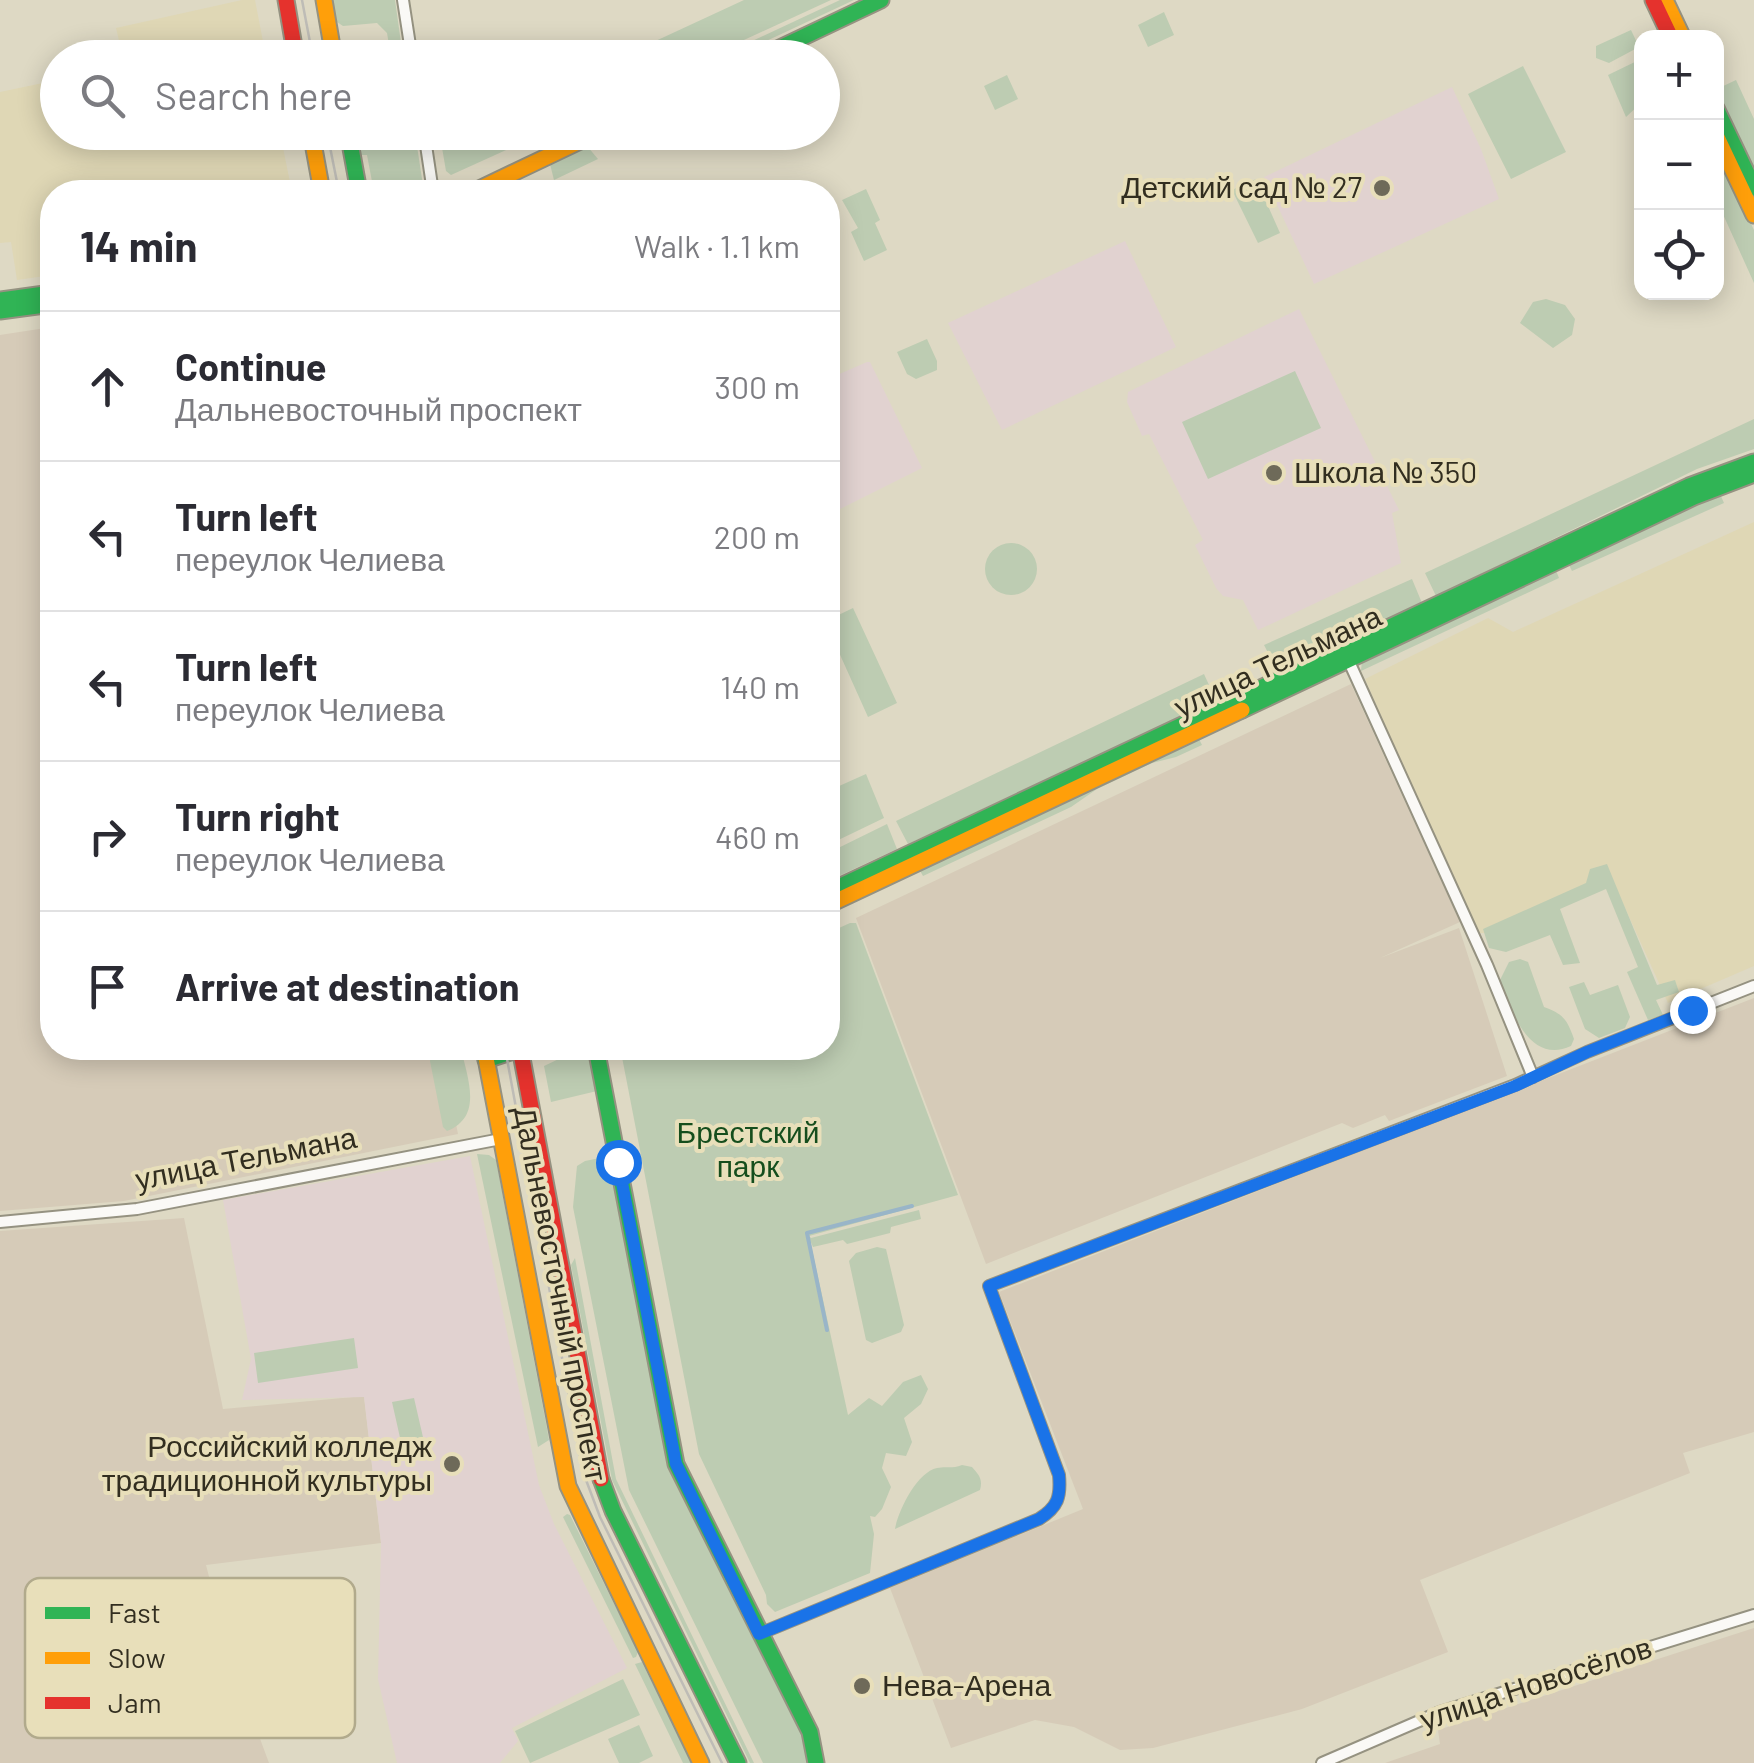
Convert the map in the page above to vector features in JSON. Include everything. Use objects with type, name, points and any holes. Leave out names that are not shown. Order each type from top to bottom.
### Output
[{"type":"street","points":[[286,0],[293,40]]},
{"type":"street","points":[[324,0],[331,40]]},
{"type":"street","points":[[403,0],[409,40]]},
{"type":"street","points":[[797,40],[882,0]]},
{"type":"street","points":[[1653,0],[1666,30]]},
{"type":"street","points":[[1666,0],[1679,30]]},
{"type":"street","points":[[1722,120],[1754,188]]},
{"type":"street","points":[[314,150],[320,180]]},
{"type":"street","points":[[351,150],[357,180]]},
{"type":"street","points":[[427,150],[431,180]]},
{"type":"street","points":[[498,180],[562,150]]},
{"type":"street","points":[[1724,152],[1754,215]]},
{"type":"street","points":[[0,300],[40,294]]},
{"type":"street","points":[[0,312],[40,306]]},
{"type":"street","name":"улица Тельмана","points":[[840,899],[1689,486],[1754,462]]},
{"type":"street","name":"улица Тельмана","points":[[840,886],[1346,654],[1754,474]]},
{"type":"street","points":[[1346,654],[1487,965],[1533,1077]]},
{"type":"street","points":[[759,1634],[1052,1511],[1058,1501],[1059,1475],[989,1286],[1533,1077],[1754,986]]},
{"type":"street","name":"Дальневосточный проспект","points":[[486,1060],[568,1486],[701,1763]]},
{"type":"street","name":"Дальневосточный проспект","points":[[523,1060],[600,1478],[613,1512],[738,1763]]},
{"type":"street","points":[[598,1060],[676,1464],[810,1732],[816,1763]]},
{"type":"street","name":"улица Тельмана","points":[[0,1222],[137,1209],[500,1139]]},
{"type":"street","name":"улица Новосёлов","points":[[1322,1763],[1440,1712],[1754,1616]]},
{"type":"shaded area","points":[[255,0],[263,40],[119,40],[116,28]]},
{"type":"shaded area","points":[[40,84],[40,150],[283,150],[290,180],[40,180],[40,277],[17,280],[11,242],[0,243],[0,92]]},
{"type":"shaded area","name":"Детский сад № 27","points":[[1452,87],[1499,199],[1314,284],[1264,177]]},
{"type":"shaded area","points":[[1125,241],[1176,347],[1002,430],[948,323]]},
{"type":"shaded area","name":"Школа № 350","points":[[1299,309],[1399,510],[1392,513],[1401,563],[1258,630],[1243,600],[1223,596],[1216,588],[1195,545],[1203,540],[1149,434],[1142,436],[1127,402],[1128,392]]},
{"type":"shaded area","points":[[40,329],[40,1060],[443,1060],[458,1134],[124,1201],[0,1211],[0,335]]},
{"type":"shaded area","points":[[870,362],[922,468],[840,509],[840,374]]},
{"type":"shaded area","points":[[1754,522],[1754,966],[1668,1003],[1612,879],[1486,933],[1476,933],[1365,679],[1488,618],[1513,632]]},
{"type":"shaded area","points":[[1351,684],[1460,922],[1380,958],[1459,928],[1507,1076],[1389,1121],[1385,1115],[1353,1128],[1342,1123],[986,1264],[856,918]]},
{"type":"shaded area","points":[[1754,998],[1754,1432],[1683,1453],[1690,1473],[1420,1580],[1448,1652],[1302,1709],[1153,1748],[1120,1750],[1074,1727],[1035,1720],[951,1748],[890,1588],[1083,1509],[999,1292]]},
{"type":"shaded area","name":"Российский колледж традиционной культуры","points":[[470,1156],[539,1485],[554,1524],[627,1668],[512,1728],[518,1741],[500,1763],[397,1763],[378,1679],[381,1543],[364,1397],[242,1400],[251,1359],[223,1200]]},
{"type":"shaded area","points":[[184,1218],[223,1409],[364,1396],[381,1543],[206,1565],[209,1578],[25,1578],[25,1738],[260,1738],[269,1763],[0,1763],[0,1231]]},
{"type":"shaded area","points":[[1754,1628],[1754,1763],[1385,1763],[1440,1744],[1438,1730]]},
{"type":"green space","points":[[332,0],[395,0],[401,40],[388,40],[377,23],[343,26],[337,22]]},
{"type":"green space","points":[[744,0],[831,0],[744,40],[658,40]]},
{"type":"green space","points":[[840,0],[854,0],[768,40],[754,40]]},
{"type":"green space","points":[[1164,12],[1174,35],[1148,47],[1138,25]]},
{"type":"green space","points":[[1631,30],[1634,36],[1634,50],[1609,63],[1596,58],[1596,46]]},
{"type":"green space","points":[[1634,62],[1634,110],[1626,117],[1608,75]]},
{"type":"green space","points":[[1523,66],[1566,152],[1511,179],[1468,94]]},
{"type":"green space","points":[[1007,75],[1018,99],[995,110],[984,86]]},
{"type":"green space","points":[[1736,80],[1754,119],[1754,168],[1724,104],[1724,86]]},
{"type":"green space","points":[[360,150],[418,150],[422,180],[372,180],[367,155],[361,155]]},
{"type":"green space","points":[[442,150],[506,150],[451,175],[446,171]]},
{"type":"green space","points":[[579,150],[590,150],[598,159],[554,180],[550,164]]},
{"type":"green space","points":[[1724,168],[1754,230],[1754,283],[1724,217]]},
{"type":"green space","points":[[1256,179],[1280,233],[1258,243],[1232,190]]},
{"type":"green space","points":[[866,189],[880,220],[875,223],[887,250],[864,261],[851,232],[858,228],[842,200]]},
{"type":"green space","points":[[1546,299],[1565,305],[1575,319],[1572,335],[1553,348],[1520,323],[1533,302]]},
{"type":"green space","points":[[927,339],[937,370],[916,379],[907,374],[897,352]]},
{"type":"green space","points":[[1295,371],[1321,428],[1208,479],[1182,422]]},
{"type":"green space","points":[[1754,419],[1754,449],[1697,469],[1436,596],[1425,573]]},
{"type":"green space","points":[[1720,494],[1724,503],[1572,571],[1568,563]]},
{"type":"green space","points":[[1011,543],[1030,550],[1037,569],[1030,588],[1011,595],[992,588],[985,569],[992,550]]},
{"type":"green space","points":[[1555,568],[1559,578],[1361,671],[1362,660]]},
{"type":"green space","points":[[1412,579],[1422,603],[1277,670],[1264,645]]},
{"type":"green space","points":[[853,608],[897,703],[868,717],[840,655],[840,614]]},
{"type":"green space","points":[[1204,674],[1214,696],[1204,701],[1205,705],[908,844],[896,821]]},
{"type":"green space","points":[[1198,737],[1202,745],[1097,789],[1071,807],[923,876],[919,869]]},
{"type":"green space","points":[[866,774],[884,818],[840,839],[840,786]]},
{"type":"green space","points":[[887,824],[897,849],[840,875],[840,847]]},
{"type":"green space","points":[[1607,864],[1657,985],[1675,980],[1679,992],[1656,1000],[1663,1015],[1648,1020],[1627,972],[1638,967],[1606,889],[1560,909],[1580,963],[1563,965],[1550,935],[1506,952],[1489,948],[1483,929],[1586,883],[1590,869]]},
{"type":"green space","name":"Брестский парк","points":[[856,923],[958,1195],[809,1236],[919,1210],[921,1219],[891,1227],[890,1233],[847,1244],[843,1240],[813,1247],[810,1240],[848,1415],[869,1398],[882,1406],[903,1382],[921,1375],[928,1389],[921,1404],[904,1418],[912,1442],[906,1456],[886,1453],[882,1468],[891,1487],[882,1509],[875,1517],[870,1516],[874,1534],[870,1573],[775,1612],[767,1604],[699,1454],[623,1060],[840,1060],[840,928]]},
{"type":"green space","points":[[1509,962],[1528,962],[1544,1007],[1566,1022],[1574,1039],[1571,1046],[1544,1048],[1533,1042],[1516,1020],[1500,980]]},
{"type":"green space","points":[[1584,982],[1590,995],[1618,985],[1630,1017],[1625,1028],[1599,1038],[1585,1029],[1569,987]]},
{"type":"green space","points":[[464,1060],[469,1106],[466,1116],[447,1131],[443,1127],[430,1061]]},
{"type":"green space","points":[[557,1060],[591,1060],[597,1091],[551,1102],[544,1066]]},
{"type":"green space","points":[[477,1154],[496,1160],[549,1440],[538,1447]]},
{"type":"green space","points":[[600,1158],[611,1166],[668,1465],[803,1736],[808,1763],[763,1763],[629,1490],[573,1207],[577,1166]]},
{"type":"green space","points":[[877,1247],[886,1249],[904,1325],[901,1332],[872,1343],[866,1340],[849,1261],[856,1253]]},
{"type":"green space","points":[[575,1258],[616,1479],[754,1763],[750,1763],[612,1480],[571,1265]]},
{"type":"green space","points":[[354,1338],[358,1368],[258,1383],[254,1353]]},
{"type":"green space","points":[[414,1398],[425,1446],[403,1451],[392,1402]]},
{"type":"green space","points":[[962,1465],[977,1472],[980,1490],[895,1529],[904,1503],[922,1477],[937,1468]]},
{"type":"green space","points":[[567,1514],[638,1652],[636,1657],[633,1658],[563,1517]]},
{"type":"green space","points":[[642,1662],[691,1763],[683,1763],[635,1664]]},
{"type":"green space","points":[[623,1679],[640,1715],[530,1763],[515,1731]]},
{"type":"green space","points":[[639,1725],[653,1756],[639,1763],[619,1763],[608,1739]]},
{"type":"waterway","points":[[827,1330],[807,1233],[912,1206]]},
{"type":"tram line","points":[[302,0],[310,40]]},
{"type":"tram line","points":[[331,150],[337,180]]},
{"type":"tram line","points":[[507,1060],[583,1472],[600,1517],[722,1763]]},
{"type":"traffic: fast","points":[[797,40],[881,0]]},
{"type":"traffic: fast","points":[[1722,120],[1754,188]]},
{"type":"traffic: fast","points":[[351,150],[357,180]]},
{"type":"traffic: fast","points":[[0,300],[40,295]]},
{"type":"traffic: fast","points":[[0,311],[40,306]]},
{"type":"traffic: fast","points":[[840,886],[1689,486],[1754,462]]},
{"type":"traffic: fast","points":[[1242,710],[1694,497],[1754,474]]},
{"type":"traffic: fast","points":[[598,1060],[676,1464],[810,1732],[816,1763]]},
{"type":"traffic: fast","points":[[601,1479],[613,1511],[738,1763]]},
{"type":"traffic: slow","points":[[324,0],[331,40]]},
{"type":"traffic: slow","points":[[1665,0],[1679,30]]},
{"type":"traffic: slow","points":[[314,150],[320,180]]},
{"type":"traffic: slow","points":[[498,180],[561,150]]},
{"type":"traffic: slow","points":[[1724,152],[1754,215]]},
{"type":"traffic: slow","points":[[840,899],[1242,710]]},
{"type":"traffic: slow","points":[[486,1060],[568,1486],[701,1763]]},
{"type":"traffic: jam","points":[[286,0],[293,40]]},
{"type":"traffic: jam","points":[[1653,0],[1667,30]]},
{"type":"traffic: jam","points":[[522,1060],[601,1479]]},
{"type":"place","name":"Детский сад № 27","points":[[1382,188]]},
{"type":"place","name":"Школа № 350","points":[[1274,473]]},
{"type":"place","name":"Российский колледж традиционной культуры","points":[[452,1464]]},
{"type":"place","name":"Нева-Арена","points":[[862,1686]]},
{"type":"route","points":[[618,1162],[676,1464],[759,1634],[1052,1511],[1058,1501],[1059,1475],[989,1286],[1515,1086],[1562,1062],[1692,1010]]}]
